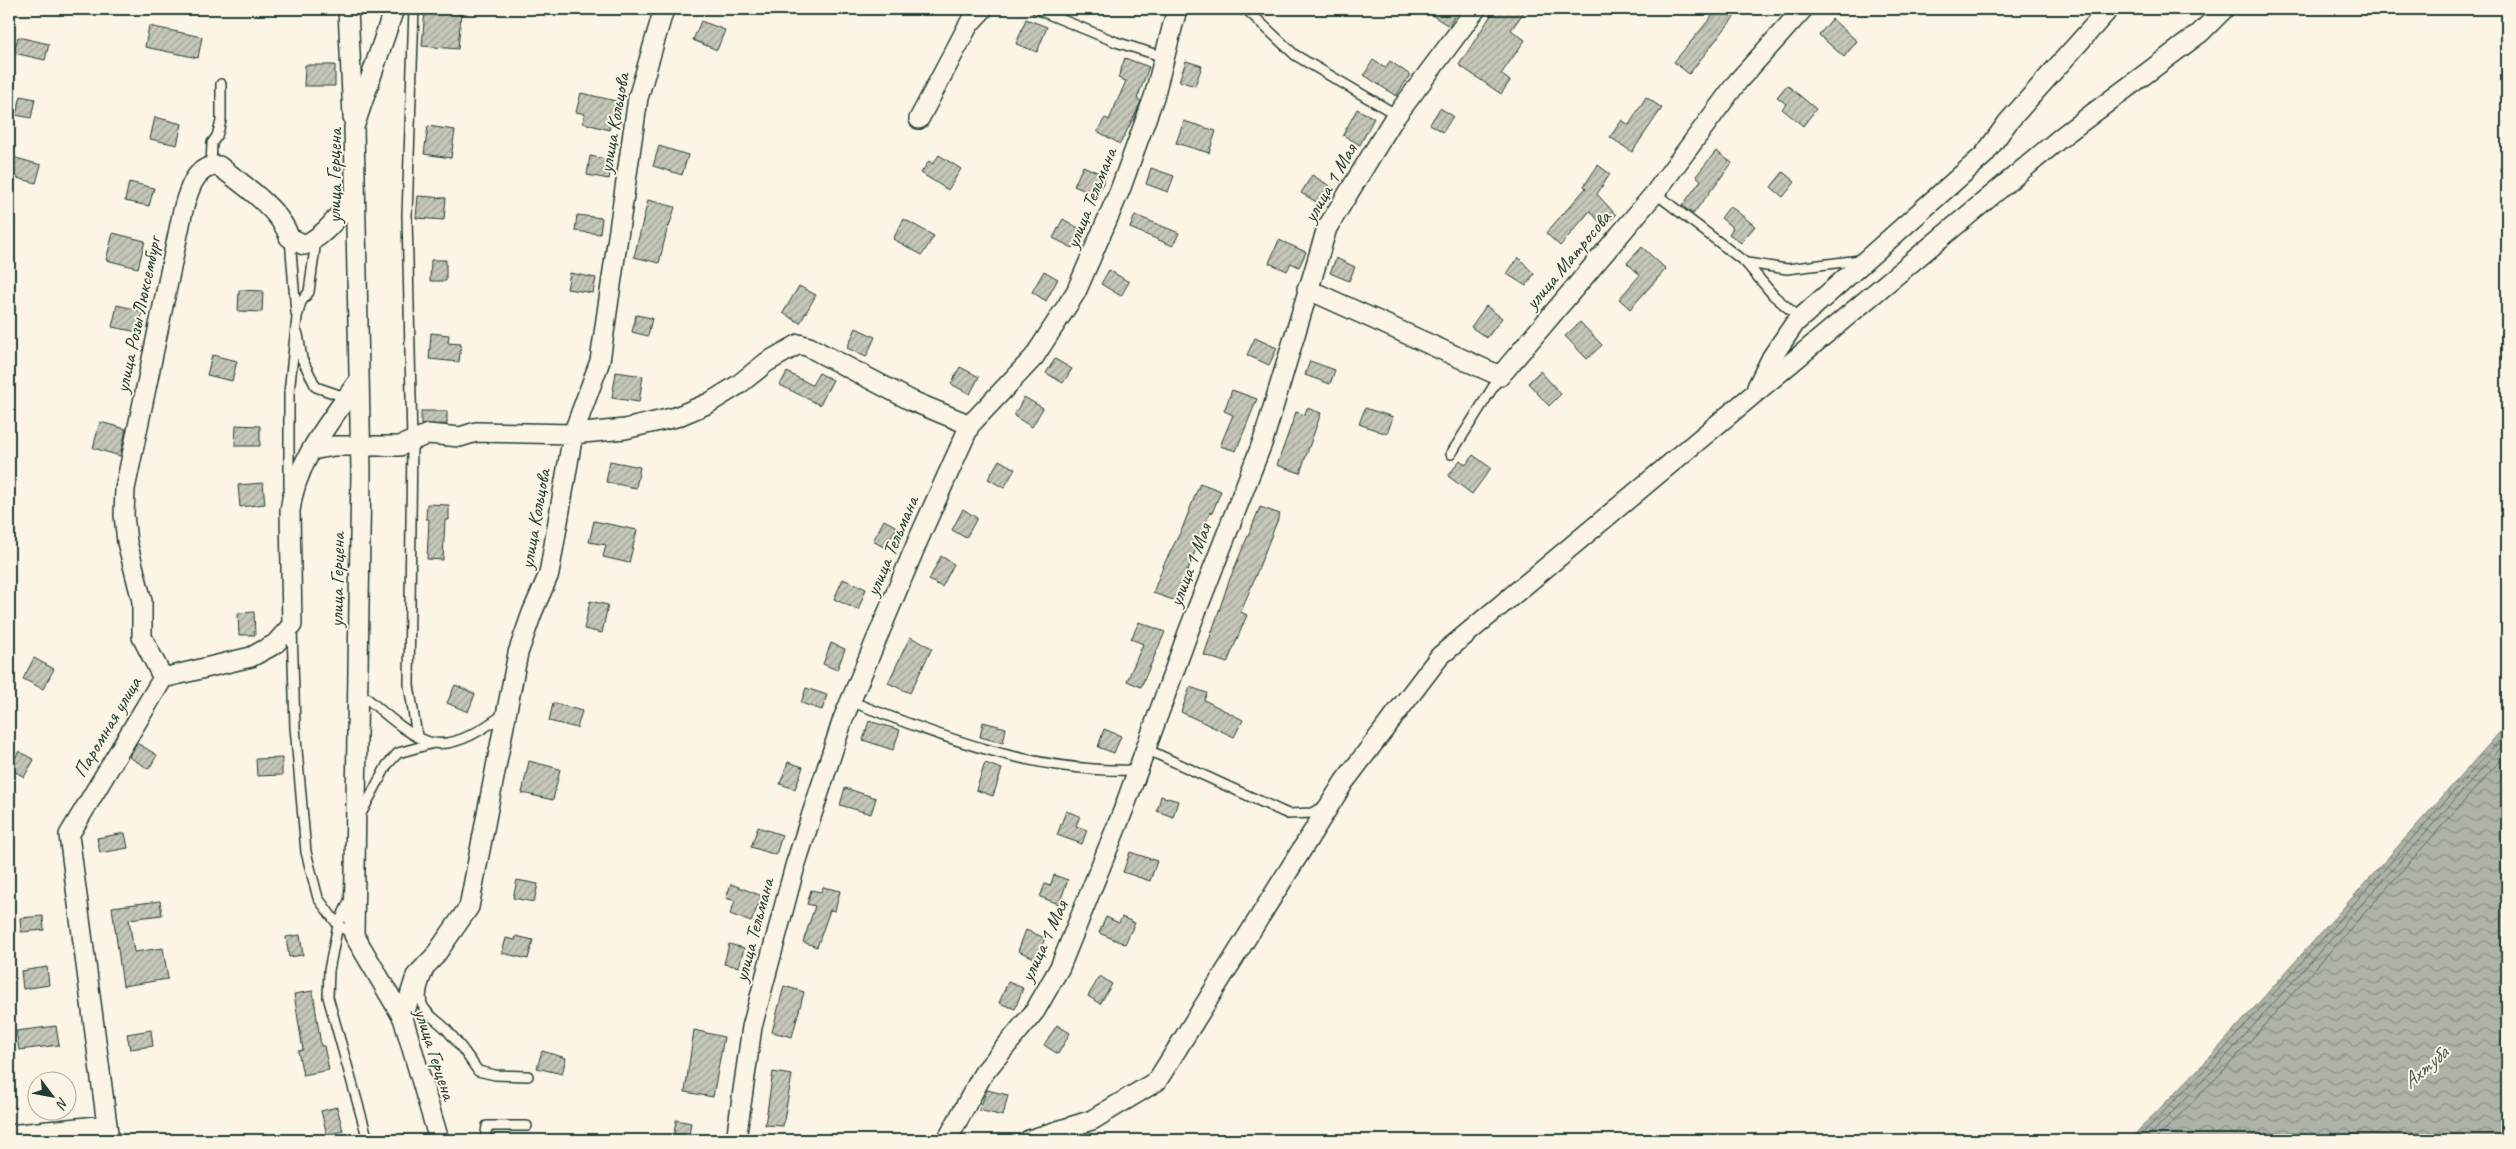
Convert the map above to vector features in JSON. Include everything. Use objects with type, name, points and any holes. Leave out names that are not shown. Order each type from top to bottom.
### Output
[{"type":"street","points":[[348,9],[354,128]]},
{"type":"street","name":"улица Герцена","points":[[394,9],[354,128],[355,387],[361,447],[354,890],[346,930],[403,1018],[439,1140]]},
{"type":"street","name":"улица Кольцова","points":[[403,1018],[416,976],[434,957],[469,907],[518,653],[532,613],[549,574],[572,434],[600,361],[638,98],[664,9]]},
{"type":"street","points":[[919,119],[969,24],[983,9]]},
{"type":"street","name":"улица Тельмана","points":[[736,1140],[752,1027],[794,866],[850,702],[918,538],[970,425],[1034,357],[1076,292],[1120,190],[1154,96],[1177,9]]},
{"type":"street","name":"улица 1 Мая","points":[[947,1140],[983,1074],[1035,1011],[1060,967],[1146,749],[1188,630],[1263,441],[1307,289],[1327,228],[1397,114],[1476,9]]},
{"type":"street","name":"улица Матросова","points":[[1500,376],[1655,193],[1738,81],[1803,9]]},
{"type":"street","points":[[1754,393],[1782,340],[1800,318],[1984,155],[2008,122],[2109,9]]},
{"type":"street","points":[[1029,1140],[1092,1120],[1157,1081],[1344,782],[1440,656],[2064,135],[2200,33],[2224,9]]},
{"type":"street","points":[[211,165],[219,166],[278,215],[290,237],[304,245],[316,240],[338,217],[355,192]]},
{"type":"street","name":"улица Розы Люксембург","points":[[163,678],[142,637],[142,601],[127,542],[124,515],[125,489],[182,210],[196,178],[211,165]]},
{"type":"street","points":[[1307,289],[1500,376]]},
{"type":"street","points":[[312,450],[334,446],[400,446],[428,434],[460,437],[476,432],[572,434],[625,429],[676,417],[709,404],[738,385],[767,362],[798,344],[809,347],[912,401],[970,425]]},
{"type":"street","points":[[292,625],[290,511],[292,493],[300,468],[355,387]]},
{"type":"street","name":"Паромная улица","points":[[108,1133],[69,835],[163,678],[251,658],[275,644],[292,625]]},
{"type":"street","points":[[9,1135],[108,1133]]},
{"type":"lane","points":[[414,9],[407,215],[412,442],[409,685],[417,736]]},
{"type":"lane","points":[[1036,9],[1116,42],[1164,57]]},
{"type":"lane","points":[[1246,9],[1295,55],[1397,114]]},
{"type":"lane","points":[[211,165],[212,143],[221,121],[221,84]]},
{"type":"lane","points":[[1655,193],[1746,263],[1774,296],[1800,318]]},
{"type":"lane","points":[[290,237],[302,359],[316,387],[339,395],[355,387]]},
{"type":"lane","points":[[290,511],[289,393],[297,318],[301,302],[309,292],[316,240]]},
{"type":"lane","points":[[1746,263],[1787,269],[1847,263],[1868,258]]},
{"type":"lane","points":[[1451,454],[1500,376]]},
{"type":"lane","points":[[292,625],[295,728],[306,852],[318,898],[346,930],[329,970],[328,997],[368,1140]]},
{"type":"lane","points":[[358,691],[417,736],[435,743]]},
{"type":"lane","points":[[850,702],[979,749],[1100,770],[1138,770]]},
{"type":"lane","points":[[356,823],[387,765],[398,753],[474,734],[507,712]]},
{"type":"lane","points":[[1146,749],[1288,814],[1312,813],[1332,801]]},
{"type":"lane","points":[[434,957],[422,988],[422,1004],[428,1013],[445,1027],[478,1070],[495,1075],[528,1076]]},
{"type":"lane","points":[[485,1140],[487,1126],[527,1126]]},
{"type":"water","name":"Ахтуба","points":[[2507,724],[2507,1140],[2129,1140],[2213,1054]]},
{"type":"building","points":[[1422,9],[1459,9],[1449,26]]},
{"type":"building","points":[[1495,9],[1526,9],[1511,30],[1525,40],[1501,74],[1510,81],[1501,94],[1459,65]]},
{"type":"building","points":[[1718,9],[1726,9],[1735,16],[1689,74],[1674,62]]},
{"type":"building","points":[[425,10],[461,14],[458,49],[422,46]]},
{"type":"building","points":[[1026,19],[1047,27],[1037,52],[1016,44]]},
{"type":"building","points":[[1832,19],[1857,41],[1844,57],[1819,35]]},
{"type":"building","points":[[701,21],[725,30],[717,50],[693,40]]},
{"type":"building","points":[[149,26],[202,37],[198,58],[145,47]]},
{"type":"building","points":[[18,37],[49,44],[45,60],[14,53]]},
{"type":"building","points":[[1125,58],[1149,67],[1137,99],[1141,101],[1120,144],[1097,131],[1105,118],[1109,120],[1126,81],[1118,78]]},
{"type":"building","points":[[1373,60],[1385,68],[1390,61],[1410,75],[1396,96],[1364,75]]},
{"type":"building","points":[[1186,61],[1202,66],[1195,86],[1179,81]]},
{"type":"building","points":[[305,65],[335,65],[335,86],[304,86]]},
{"type":"building","points":[[1787,85],[1816,109],[1803,126],[1782,109],[1786,104],[1777,97]]},
{"type":"building","points":[[581,93],[616,101],[609,130],[583,123],[585,114],[576,112]]},
{"type":"building","points":[[21,96],[35,99],[31,118],[16,115]]},
{"type":"building","points":[[1646,97],[1662,108],[1632,152],[1610,137],[1622,120],[1629,125]]},
{"type":"building","points":[[1440,108],[1453,116],[1443,132],[1430,124]]},
{"type":"building","points":[[1357,109],[1374,118],[1360,145],[1343,135]]},
{"type":"building","points":[[155,117],[182,124],[177,145],[150,139]]},
{"type":"building","points":[[1184,121],[1216,131],[1209,153],[1176,143]]},
{"type":"building","points":[[428,126],[455,130],[451,158],[424,154]]},
{"type":"building","points":[[659,146],[688,155],[682,175],[653,166]]},
{"type":"building","points":[[1716,151],[1732,163],[1693,214],[1682,206],[1701,180],[1696,176]]},
{"type":"building","points":[[939,155],[961,169],[948,190],[921,173],[929,161],[933,164]]},
{"type":"building","points":[[9,156],[41,165],[36,183],[9,176]]},
{"type":"building","points":[[590,156],[612,160],[609,179],[587,175]]},
{"type":"building","points":[[1598,165],[1610,174],[1597,194],[1616,215],[1603,226],[1590,211],[1560,246],[1546,233],[1586,188],[1584,186]]},
{"type":"building","points":[[1083,166],[1106,176],[1097,196],[1074,186]]},
{"type":"building","points":[[1151,168],[1174,176],[1168,192],[1146,184]]},
{"type":"building","points":[[1783,172],[1795,182],[1783,197],[1771,187]]},
{"type":"building","points":[[1312,175],[1330,186],[1320,204],[1301,193]]},
{"type":"building","points":[[129,182],[154,188],[149,206],[125,201]]},
{"type":"building","points":[[418,196],[446,198],[444,220],[416,218]]},
{"type":"building","points":[[648,200],[675,207],[668,226],[659,263],[634,257]]},
{"type":"building","points":[[1730,206],[1755,226],[1741,243],[1729,234],[1733,228],[1721,218]]},
{"type":"building","points":[[577,215],[602,218],[600,234],[575,231]]},
{"type":"building","points":[[1135,215],[1179,233],[1173,246],[1130,228]]},
{"type":"building","points":[[904,219],[934,236],[922,255],[893,239]]},
{"type":"building","points":[[1063,219],[1082,230],[1073,248],[1053,238]]},
{"type":"building","points":[[113,233],[145,241],[138,268],[106,260]]},
{"type":"building","points":[[1279,240],[1306,252],[1299,267],[1291,263],[1287,271],[1269,263]]},
{"type":"building","points":[[1642,247],[1666,269],[1630,309],[1619,299],[1640,275],[1627,263]]},
{"type":"building","points":[[1518,257],[1534,274],[1526,286],[1507,274]]},
{"type":"building","points":[[1336,258],[1355,267],[1349,281],[1330,273]]},
{"type":"building","points":[[431,260],[446,260],[446,281],[430,281]]},
{"type":"building","points":[[1109,270],[1129,282],[1121,296],[1101,284]]},
{"type":"building","points":[[1044,271],[1058,279],[1046,301],[1032,292]]},
{"type":"building","points":[[570,273],[596,278],[593,293],[567,289]]},
{"type":"building","points":[[799,286],[816,295],[800,323],[783,313]]},
{"type":"building","points":[[239,290],[263,291],[262,312],[238,311]]},
{"type":"building","points":[[117,305],[143,311],[138,332],[112,327]]},
{"type":"building","points":[[1486,306],[1502,318],[1487,338],[1471,327]]},
{"type":"building","points":[[636,315],[652,318],[648,336],[632,332]]},
{"type":"building","points":[[1580,322],[1602,345],[1587,359],[1565,336]]},
{"type":"building","points":[[856,328],[875,337],[866,357],[847,348]]},
{"type":"building","points":[[431,333],[449,335],[448,343],[461,344],[459,362],[429,359]]},
{"type":"building","points":[[1255,338],[1277,348],[1269,365],[1247,355]]},
{"type":"building","points":[[212,355],[237,361],[232,381],[207,375]]},
{"type":"building","points":[[1055,359],[1072,369],[1063,383],[1046,373]]},
{"type":"building","points":[[1310,361],[1335,370],[1330,384],[1305,375]]},
{"type":"building","points":[[960,367],[979,377],[970,394],[951,384]]},
{"type":"building","points":[[1540,371],[1561,394],[1549,406],[1528,383]]},
{"type":"building","points":[[616,372],[643,376],[639,402],[612,398]]},
{"type":"building","points":[[787,372],[812,385],[819,373],[833,380],[820,405],[780,385]]},
{"type":"building","points":[[1232,390],[1257,399],[1236,451],[1220,446],[1233,415],[1224,411]]},
{"type":"building","points":[[1024,397],[1043,408],[1032,427],[1014,416]]},
{"type":"building","points":[[1307,408],[1321,413],[1300,473],[1277,465],[1296,412],[1305,415]]},
{"type":"building","points":[[1365,408],[1393,417],[1387,434],[1359,424]]},
{"type":"building","points":[[421,411],[447,411],[447,424],[421,425]]},
{"type":"building","points":[[100,422],[126,429],[120,456],[93,448]]},
{"type":"building","points":[[236,425],[260,426],[260,446],[235,446]]},
{"type":"building","points":[[1473,455],[1491,468],[1472,494],[1448,476],[1460,460],[1466,465]]},
{"type":"building","points":[[999,460],[1015,469],[1004,488],[988,479]]},
{"type":"building","points":[[610,461],[640,467],[636,488],[606,482]]},
{"type":"building","points":[[263,483],[265,504],[240,507],[238,485]]},
{"type":"building","points":[[1200,483],[1221,491],[1212,513],[1210,512],[1176,601],[1153,593],[1164,564],[1182,529]]},
{"type":"building","points":[[427,504],[449,505],[449,520],[445,520],[443,560],[427,559],[429,519],[426,519]]},
{"type":"building","points":[[1260,507],[1280,514],[1241,612],[1247,615],[1227,663],[1204,655],[1229,581]]},
{"type":"building","points":[[963,509],[977,518],[966,538],[952,530]]},
{"type":"building","points":[[884,520],[897,527],[885,548],[873,541]]},
{"type":"building","points":[[594,521],[637,530],[629,563],[603,557],[606,545],[589,542]]},
{"type":"building","points":[[941,556],[954,564],[942,587],[929,580]]},
{"type":"building","points":[[843,579],[866,589],[858,610],[834,599]]},
{"type":"building","points":[[590,601],[608,605],[602,633],[584,629]]},
{"type":"building","points":[[254,612],[255,635],[239,635],[238,613]]},
{"type":"building","points":[[1139,622],[1165,632],[1141,687],[1127,681],[1143,644],[1131,639]]},
{"type":"building","points":[[910,637],[932,648],[910,693],[888,683]]},
{"type":"building","points":[[831,643],[845,649],[837,670],[823,664]]},
{"type":"building","points":[[34,658],[54,669],[43,689],[23,679]]},
{"type":"building","points":[[455,685],[475,694],[468,712],[447,703]]},
{"type":"building","points":[[1190,687],[1207,693],[1204,700],[1243,720],[1234,737],[1181,712]]},
{"type":"building","points":[[806,688],[827,695],[822,710],[801,703]]},
{"type":"building","points":[[553,703],[582,711],[577,728],[549,721]]},
{"type":"building","points":[[869,721],[900,730],[893,750],[863,740]]},
{"type":"building","points":[[983,722],[1006,728],[1003,743],[980,737]]},
{"type":"building","points":[[1104,729],[1121,736],[1114,753],[1098,747]]},
{"type":"building","points":[[137,743],[157,755],[149,769],[129,757]]},
{"type":"building","points":[[19,751],[34,760],[24,777],[9,768]]},
{"type":"building","points":[[282,758],[282,775],[257,776],[256,759]]},
{"type":"building","points":[[529,761],[560,769],[553,800],[522,793]]},
{"type":"building","points":[[788,762],[803,767],[795,789],[780,784]]},
{"type":"building","points":[[985,763],[1002,769],[993,796],[976,790]]},
{"type":"building","points":[[845,788],[876,798],[871,814],[840,805]]},
{"type":"building","points":[[1161,796],[1178,801],[1173,817],[1157,811]]},
{"type":"building","points":[[1066,811],[1080,816],[1076,826],[1087,830],[1082,844],[1057,835]]},
{"type":"building","points":[[758,827],[782,835],[776,855],[751,847]]},
{"type":"building","points":[[125,833],[128,848],[100,853],[97,838]]},
{"type":"building","points":[[1130,852],[1157,861],[1150,881],[1123,872]]},
{"type":"building","points":[[1054,875],[1068,880],[1059,904],[1040,897],[1045,884],[1050,886]]},
{"type":"building","points":[[517,880],[538,884],[534,902],[513,898]]},
{"type":"building","points":[[731,884],[762,896],[751,922],[730,914],[735,901],[726,898]]},
{"type":"building","points":[[823,887],[840,891],[835,911],[830,910],[817,947],[803,942],[815,906],[807,904],[811,890],[821,892]]},
{"type":"building","points":[[160,901],[162,915],[129,919],[134,952],[163,948],[168,979],[123,986],[112,907]]},
{"type":"building","points":[[43,916],[44,930],[21,932],[20,918]]},
{"type":"building","points":[[1106,917],[1119,923],[1122,917],[1135,923],[1125,944],[1099,933]]},
{"type":"building","points":[[1026,930],[1045,938],[1037,959],[1018,951]]},
{"type":"building","points":[[300,935],[303,955],[289,957],[286,937]]},
{"type":"building","points":[[516,936],[533,940],[528,959],[502,953],[506,938],[515,940]]},
{"type":"building","points":[[729,944],[744,948],[739,967],[724,964]]},
{"type":"building","points":[[47,967],[49,985],[23,989],[21,971]]},
{"type":"building","points":[[1100,976],[1112,984],[1100,1004],[1088,996]]},
{"type":"building","points":[[1008,982],[1023,988],[1015,1009],[999,1003]]},
{"type":"building","points":[[784,986],[804,992],[792,1037],[772,1032]]},
{"type":"building","points":[[313,991],[321,1046],[324,1046],[329,1070],[303,1075],[298,1051],[303,1050],[294,994]]},
{"type":"building","points":[[1057,1025],[1070,1033],[1058,1054],[1044,1045]]},
{"type":"building","points":[[56,1026],[59,1045],[19,1050],[16,1031]]},
{"type":"building","points":[[151,1030],[153,1046],[130,1049],[127,1034]]},
{"type":"building","points":[[694,1030],[724,1037],[713,1097],[685,1092]]},
{"type":"building","points":[[542,1051],[566,1058],[562,1074],[537,1068]]},
{"type":"building","points":[[773,1072],[792,1075],[783,1126],[765,1125]]},
{"type":"building","points":[[987,1090],[1008,1095],[1003,1116],[979,1110]]},
{"type":"building","points":[[337,1107],[343,1131],[327,1135],[321,1111]]},
{"type":"building","points":[[676,1120],[691,1123],[688,1140],[673,1140]]}]
